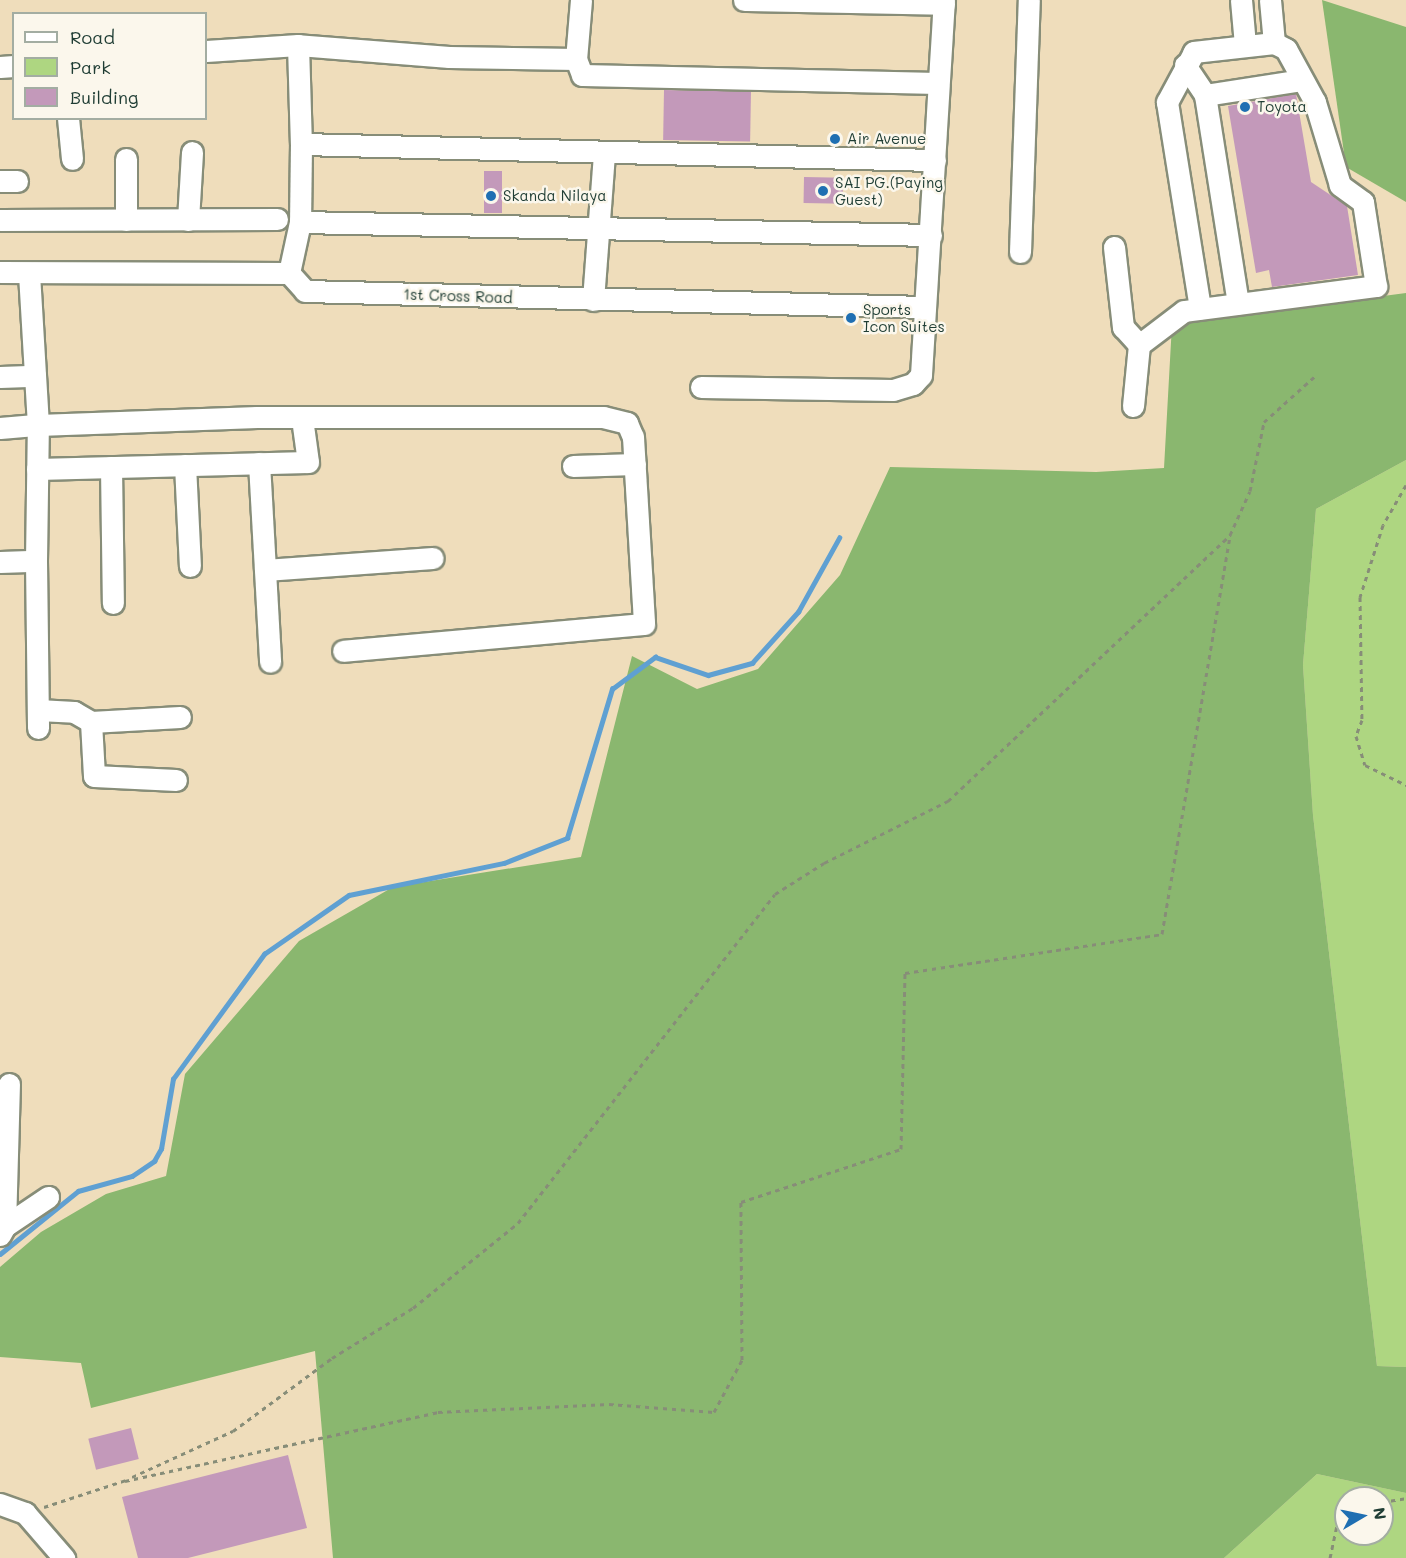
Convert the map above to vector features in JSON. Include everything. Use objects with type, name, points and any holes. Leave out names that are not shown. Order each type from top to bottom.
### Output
[{"type":"street","points":[[581,0],[576,60],[582,75],[938,83]]},
{"type":"street","points":[[702,387],[903,389],[921,375],[932,235],[938,83],[944,2],[744,0]]},
{"type":"street","points":[[1020,252],[1029,0]]},
{"type":"street","points":[[1241,0],[1245,45]]},
{"type":"street","points":[[1270,0],[1274,43]]},
{"type":"street","points":[[1132,406],[1139,345],[1184,311],[1376,286],[1363,202],[1340,185],[1302,80],[1287,49],[1274,43],[1194,52],[1167,102],[1200,308]]},
{"type":"street","points":[[207,51],[298,45],[576,60]]},
{"type":"street","points":[[0,272],[289,273],[300,222],[301,144],[298,45]]},
{"type":"street","points":[[1185,65],[1205,94],[1238,303]]},
{"type":"street","points":[[1205,94],[1302,80]]},
{"type":"street","points":[[68,120],[72,159]]},
{"type":"street","points":[[301,144],[604,154],[935,160]]},
{"type":"street","points":[[188,220],[192,153]]},
{"type":"street","points":[[593,300],[596,226],[604,154]]},
{"type":"street","points":[[126,159],[126,220]]},
{"type":"street","points":[[0,220],[278,219]]},
{"type":"street","points":[[300,222],[596,226],[932,235]]},
{"type":"street","points":[[1114,247],[1123,327],[1139,345]]},
{"type":"street","points":[[29,273],[38,425],[36,561],[38,719],[74,712],[91,722],[180,717]]},
{"type":"street","name":"1st Cross Road","points":[[289,273],[305,291],[925,307]]},
{"type":"street","points":[[0,377],[35,376]]},
{"type":"street","points":[[37,469],[308,462],[302,418]]},
{"type":"street","points":[[0,428],[302,418],[618,419],[633,437],[644,624],[343,651]]},
{"type":"street","points":[[259,464],[270,662]]},
{"type":"street","points":[[573,466],[635,464]]},
{"type":"street","points":[[185,465],[190,566]]},
{"type":"street","points":[[111,467],[113,603]]},
{"type":"street","points":[[265,570],[433,558]]},
{"type":"street","points":[[0,562],[36,561]]},
{"type":"street","points":[[91,722],[94,776],[177,780]]},
{"type":"street","points":[[3,1231],[9,1084]]},
{"type":"street","points":[[3,1231],[48,1197]]},
{"type":"street","points":[[0,1504],[25,1514],[64,1558]]},
{"type":"path","points":[[25,1514],[124,1481],[438,1412],[609,1404],[714,1412],[742,1360],[741,1202],[901,1149],[905,973],[1162,934],[1230,535],[1250,491],[1264,422],[1315,376]]},
{"type":"path","points":[[1406,485],[1383,525],[1360,597],[1362,720],[1356,736],[1365,765],[1406,785]]},
{"type":"path","points":[[124,1481],[233,1431],[332,1358],[413,1308],[518,1223],[775,894],[824,863],[948,801],[1230,535]]},
{"type":"path","points":[[1330,1558],[1334,1539]]},
{"type":"green space","points":[[1322,0],[1406,27],[1406,202],[1346,167]]},
{"type":"green space","points":[[1406,293],[1406,460],[1316,509],[1303,665],[1313,815],[1377,1366],[1406,1367],[1406,1493],[1394,1490],[1394,1486],[1373,1486],[1317,1474],[1224,1558],[333,1558],[315,1351],[91,1408],[81,1363],[0,1357],[0,1267],[41,1232],[106,1194],[166,1176],[185,1074],[299,941],[393,887],[581,857],[632,656],[697,689],[758,669],[840,575],[890,467],[1096,472],[1164,468],[1172,324]]},
{"type":"green space","points":[[1406,460],[1406,1367],[1377,1366],[1313,815],[1303,665],[1316,509]]},
{"type":"green space","points":[[1317,1474],[1373,1486],[1334,1486],[1334,1546],[1394,1546],[1394,1490],[1406,1493],[1406,1558],[1224,1558]]},
{"type":"building","points":[[664,90],[751,92],[750,142],[663,140]]},
{"type":"building","points":[[1296,94],[1311,182],[1347,206],[1358,275],[1272,287],[1269,270],[1256,273],[1228,106]]},
{"type":"building","name":"Skanda Nilaya","points":[[484,171],[502,171],[502,213],[484,213]]},
{"type":"building","name":"SAI PG.(Paying Guest)","points":[[804,177],[843,178],[843,204],[804,203]]},
{"type":"building","points":[[131,1428],[139,1459],[96,1470],[88,1439]]},
{"type":"building","points":[[288,1455],[307,1528],[188,1558],[138,1558],[122,1497]]},
{"type":"waterway","points":[[0,1254],[78,1191],[132,1176],[154,1161],[161,1149],[173,1079],[264,954],[349,895],[504,863],[567,838],[612,689],[655,657],[708,675],[752,663],[798,612],[839,538]]},
{"type":"place","name":"Toyota","points":[[1245,107]]},
{"type":"place","name":"Air Avenue","points":[[835,139]]},
{"type":"place","name":"SAI PG.(Paying Guest)","points":[[823,191]]},
{"type":"place","name":"Skanda Nilaya","points":[[491,196]]},
{"type":"place","name":"Sports Icon Suites","points":[[851,318]]}]
